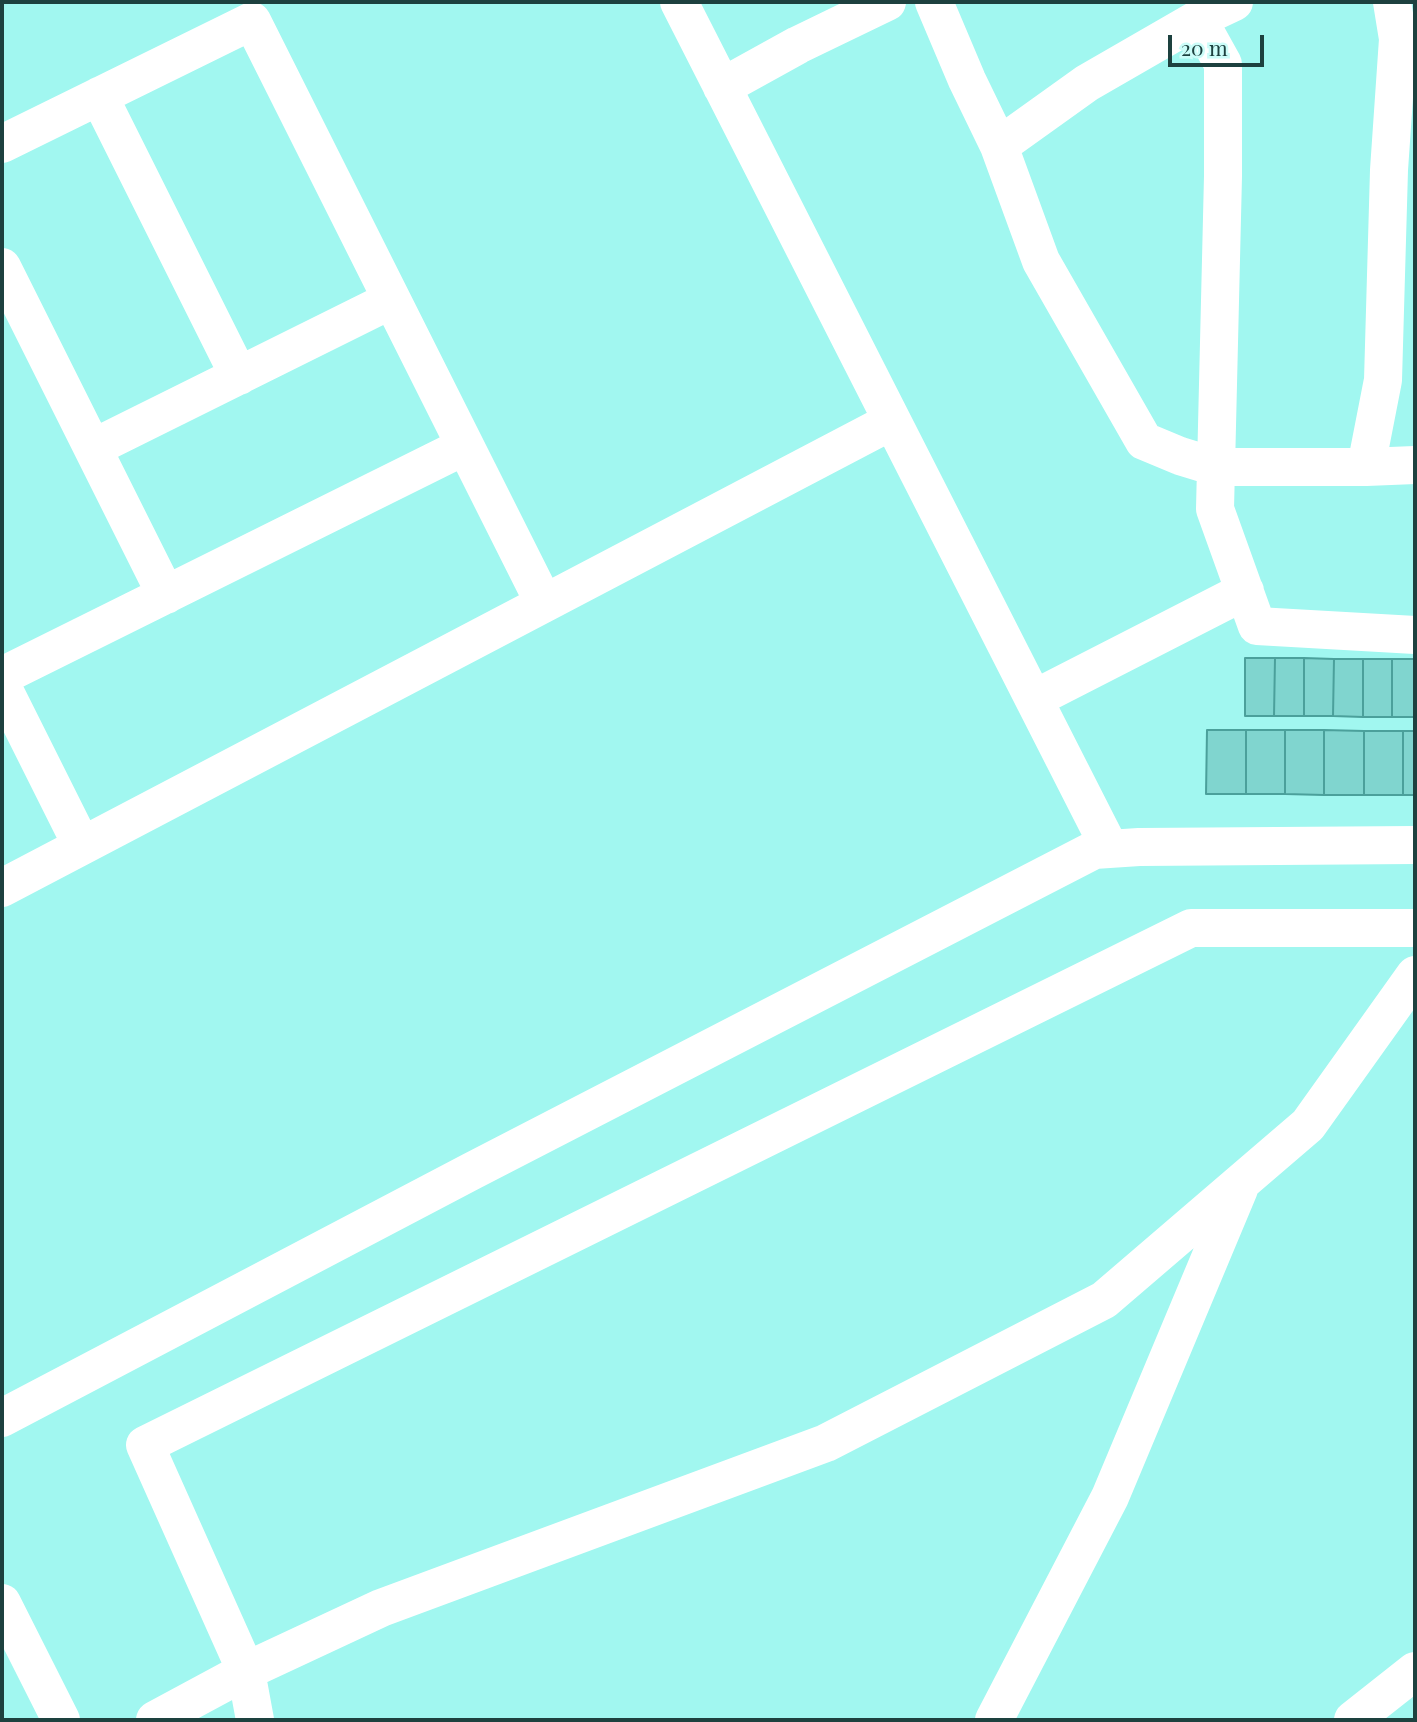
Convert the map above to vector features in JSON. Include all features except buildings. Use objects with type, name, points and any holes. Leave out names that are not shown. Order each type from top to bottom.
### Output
[{"type":"street","points":[[679,2],[1110,849]]},
{"type":"street","points":[[722,87],[798,45],[887,2]]},
{"type":"street","points":[[934,2],[999,146],[1041,261],[1144,441],[1216,467],[1415,465]]},
{"type":"street","points":[[999,146],[1087,83],[1198,19],[1234,2]]},
{"type":"street","points":[[1366,467],[1383,380],[1389,170],[1398,39],[1392,2]]},
{"type":"street","points":[[1198,19],[1223,64],[1223,190],[1215,509],[1257,626],[1415,635]]},
{"type":"street","points":[[2,145],[252,21],[544,603]]},
{"type":"street","points":[[99,96],[239,376]]},
{"type":"street","points":[[2,267],[166,594]]},
{"type":"street","points":[[93,448],[391,300]]},
{"type":"street","points":[[2,888],[892,421]]},
{"type":"street","points":[[2,676],[465,446]]},
{"type":"street","points":[[1034,699],[1245,591]]},
{"type":"street","points":[[2,686],[82,846]]},
{"type":"street","points":[[2,1418],[1094,849],[1415,845]]},
{"type":"street","points":[[254,1720],[246,1671],[145,1446],[1191,928],[1415,928]]},
{"type":"street","points":[[155,1720],[246,1671],[381,1608],[826,1443],[1104,1300],[1308,1125],[1415,975]]},
{"type":"street","points":[[994,1720],[1110,1497],[1242,1182]]},
{"type":"street","points":[[2,1603],[61,1720]]},
{"type":"street","points":[[1353,1720],[1415,1671]]}]
